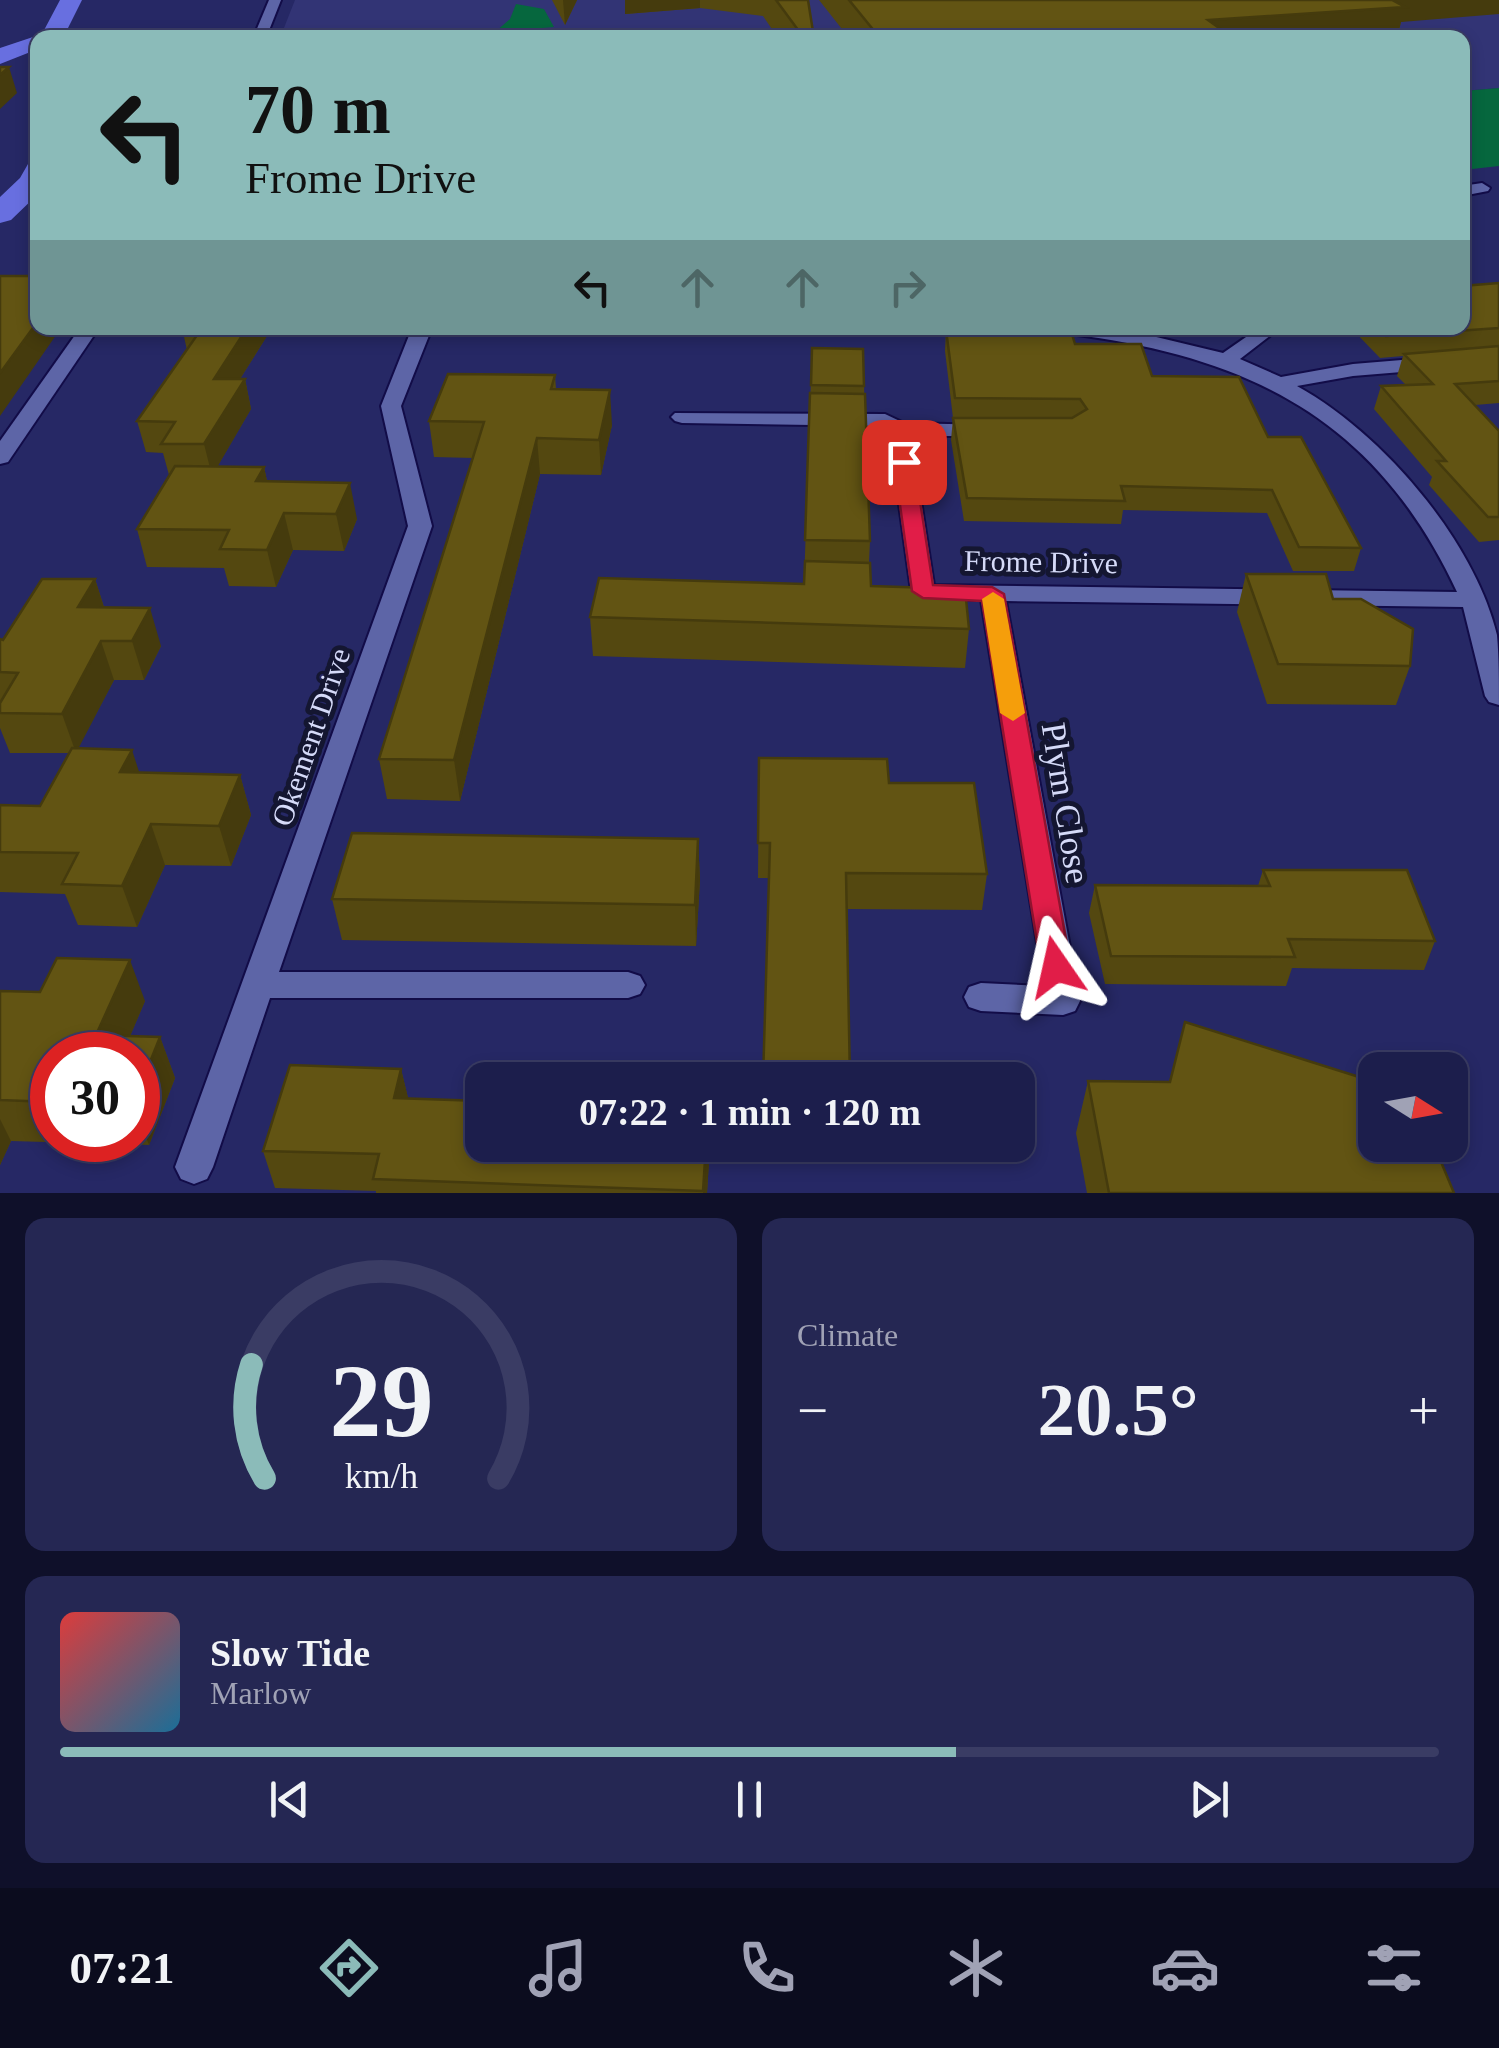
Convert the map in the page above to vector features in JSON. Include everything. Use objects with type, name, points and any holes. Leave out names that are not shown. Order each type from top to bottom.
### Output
[{"type":"street","points":[[262,30],[274,0]]},
{"type":"street","points":[[1470,190],[1482,188]]},
{"type":"street","points":[[0,457],[84,335]]},
{"type":"street","name":"Okement Drive","points":[[194,1166],[420,526],[391,406],[419,335]]},
{"type":"street","points":[[1134,335],[1228,358],[1281,383],[1326,411],[1394,478],[1440,538],[1473,600],[1499,696]]},
{"type":"street","points":[[1228,358],[1260,335]]},
{"type":"street","points":[[1281,383],[1353,370],[1499,358]]},
{"type":"street","points":[[682,416],[885,420],[899,429],[1012,430]]},
{"type":"street","name":"Frome Drive","points":[[899,429],[913,591],[1473,600]]},
{"type":"street","name":"Plym Close","points":[[981,997],[1063,1001],[992,594]]},
{"type":"street","points":[[258,985],[628,986]]},
{"type":"shaded area","points":[[295,0],[1499,0],[1499,88],[1470,90],[1470,30],[283,30]]},
{"type":"green space","points":[[516,4],[544,9],[554,27],[497,30],[510,19]]},
{"type":"green space","points":[[1499,88],[1499,166],[1470,169],[1470,90]]},
{"type":"building","points":[[776,0],[808,0],[813,30],[798,30]]},
{"type":"building","points":[[849,0],[1392,0],[1405,7],[1208,20],[1222,30],[873,30]]},
{"type":"building","points":[[0,276],[30,276],[30,332],[0,373]]},
{"type":"building","points":[[1499,283],[1499,328],[1470,330],[1470,285]]},
{"type":"building","points":[[197,335],[242,335],[214,379],[245,379],[204,444],[161,444],[175,422],[137,421]]},
{"type":"building","points":[[947,335],[1072,335],[1075,344],[1141,344],[1152,376],[1239,377],[1268,437],[1301,437],[1361,548],[1299,547],[1272,490],[1121,486],[1125,501],[967,498],[953,418],[1072,418],[1087,409],[1080,399],[955,398]]},
{"type":"building","points":[[1499,346],[1499,381],[1455,384],[1499,431],[1499,517],[1488,517],[1437,461],[1446,461],[1381,386],[1433,384],[1404,354]]},
{"type":"building","points":[[812,348],[863,349],[864,386],[811,385]]},
{"type":"building","points":[[448,374],[555,375],[551,389],[610,390],[599,440],[537,438],[454,760],[379,759],[484,422],[429,421]]},
{"type":"building","points":[[810,393],[865,394],[870,541],[805,540]]},
{"type":"building","points":[[175,466],[264,467],[256,481],[350,483],[336,514],[284,513],[267,550],[220,549],[229,530],[137,529]]},
{"type":"building","points":[[805,561],[870,563],[871,586],[965,589],[969,629],[590,617],[599,578],[804,584]]},
{"type":"building","points":[[1246,574],[1326,574],[1333,599],[1361,599],[1413,629],[1410,666],[1278,664]]},
{"type":"building","points":[[42,579],[95,579],[78,607],[150,608],[132,641],[101,641],[62,714],[0,713],[0,703],[18,673],[0,672],[0,639],[3,640]]},
{"type":"building","points":[[72,748],[132,750],[120,772],[240,775],[219,826],[151,824],[122,886],[62,884],[78,853],[0,852],[0,805],[40,806]]},
{"type":"building","points":[[759,758],[887,759],[889,783],[974,783],[987,874],[846,873],[850,1062],[764,1062],[770,843],[758,843]]},
{"type":"building","points":[[352,833],[698,839],[695,905],[332,899]]},
{"type":"building","points":[[1263,870],[1407,870],[1435,941],[1288,939],[1295,957],[1111,956],[1095,885],[1270,886]]},
{"type":"building","points":[[57,958],[130,960],[97,1032],[30,1032],[30,1101],[0,1100],[0,991],[40,992]]},
{"type":"building","points":[[1185,1022],[1358,1077],[1358,1162],[1441,1162],[1454,1193],[1109,1193],[1088,1081],[1170,1082]]},
{"type":"building","points":[[290,1065],[401,1069],[394,1098],[465,1100],[465,1162],[705,1162],[703,1191],[373,1179],[379,1154],[263,1151]]},
{"type":"waterway","points":[[55,30],[71,0]]},
{"type":"waterway","points":[[0,57],[30,44]]},
{"type":"waterway","points":[[0,214],[30,185]]},
{"type":"slow traffic","points":[[993,599],[1013,713]]},
{"type":"route","points":[[904,462],[923,591],[992,594],[1056,967]]}]
